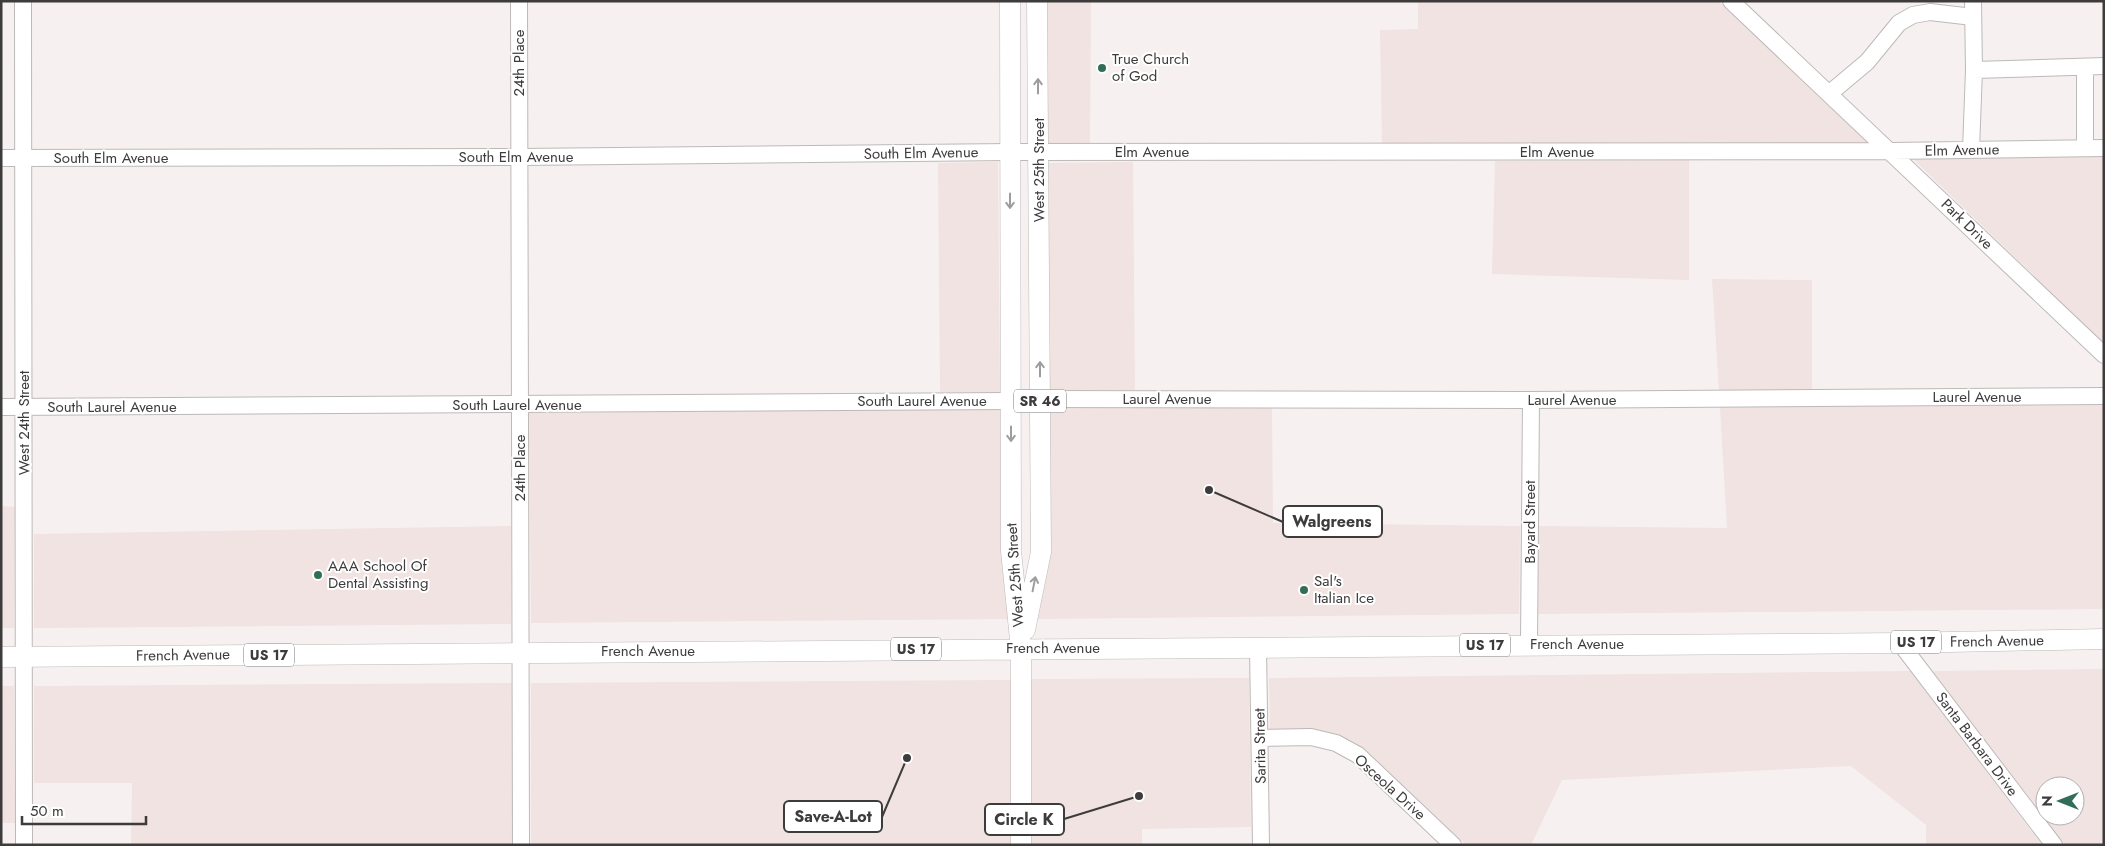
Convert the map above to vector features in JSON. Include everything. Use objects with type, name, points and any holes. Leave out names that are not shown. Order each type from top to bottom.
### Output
[{"type":"main road","name":"West 25th Street","points":[[1010,1],[1011,551],[1021,649]]},
{"type":"main road","name":"West 25th Street","points":[[1021,649],[1041,552],[1038,1]]},
{"type":"main road","name":"French Avenue","points":[[1,657],[1529,644],[1900,643],[2104,639]]},
{"type":"main road","points":[[1021,649],[1021,845]]},
{"type":"street","name":"West 24th Street","points":[[23,1],[24,845]]},
{"type":"street","name":"24th Place","points":[[519,1],[521,845]]},
{"type":"street","name":"Park Drive","points":[[1731,1],[2104,355]]},
{"type":"street","points":[[1830,93],[1867,62],[1899,24],[1913,15],[1973,9],[1974,70],[1970,150]]},
{"type":"street","points":[[1974,70],[2104,66]]},
{"type":"street","points":[[2085,67],[2085,148]]},
{"type":"street","name":"Elm Avenue","points":[[1010,152],[1891,151],[2104,148]]},
{"type":"street","name":"South Elm Avenue","points":[[1,158],[520,157],[1010,152]]},
{"type":"street","name":"Laurel Avenue","points":[[1040,399],[1531,400],[2104,396]]},
{"type":"street","name":"Bayard Street","points":[[1529,644],[1531,400]]},
{"type":"street","name":"South Laurel Avenue","points":[[1,407],[1010,401]]},
{"type":"street","name":"Santa Barbara Drive","points":[[1900,643],[2054,845]]},
{"type":"street","name":"Sarita Street","points":[[1258,647],[1261,738],[1261,845]]},
{"type":"street","name":"Osceola Drive","points":[[1261,738],[1311,737],[1336,743],[1358,755],[1453,845]]},
{"type":"shaded area","points":[[1047,1],[1091,1],[1090,145],[1046,145]]},
{"type":"shaded area","points":[[1418,1],[1718,1],[1870,143],[1382,144],[1380,30],[1418,29]]},
{"type":"shaded area","points":[[2104,156],[2104,343],[1913,159]]},
{"type":"shaded area","points":[[1689,160],[1689,280],[1492,274],[1495,161]]},
{"type":"shaded area","points":[[998,162],[1000,392],[940,392],[938,163]]},
{"type":"shaded area","points":[[1133,162],[1135,390],[1049,391],[1047,163]]},
{"type":"shaded area","points":[[1712,279],[1812,280],[1812,390],[1719,391]]},
{"type":"shaded area","points":[[2104,405],[2104,609],[1538,614],[1539,526],[1727,528],[1720,407]]},
{"type":"shaded area","points":[[1049,407],[1272,408],[1273,523],[1520,526],[1519,614],[1037,619]]},
{"type":"shaded area","points":[[1001,409],[1008,619],[531,623],[529,413]]},
{"type":"shaded area","points":[[1,506],[15,507],[14,628],[1,628]]},
{"type":"shaded area","points":[[511,526],[511,624],[34,628],[34,534]]},
{"type":"shaded area","points":[[2104,669],[2104,845],[2065,845],[2051,826],[2085,826],[2085,776],[2035,776],[2035,805],[1933,671]]},
{"type":"shaded area","points":[[1910,671],[2042,845],[1926,845],[1926,825],[1851,766],[1562,780],[1531,845],[1466,845],[1363,748],[1341,736],[1314,729],[1270,729],[1269,678]]},
{"type":"shaded area","points":[[1249,678],[1251,827],[1142,829],[1142,845],[1031,845],[1031,679]]},
{"type":"shaded area","points":[[1011,680],[1011,845],[531,845],[531,683]]},
{"type":"shaded area","points":[[512,683],[512,845],[131,845],[132,783],[34,783],[34,686]]},
{"type":"shaded area","points":[[1,686],[14,686],[15,823],[1,823]]},
{"type":"place","name":"True Church of God","points":[[1102,68]]},
{"type":"place","name":"Walgreens","points":[[1209,490]]},
{"type":"place","name":"AAA School Of Dental Assisting","points":[[318,575]]},
{"type":"place","name":"Sal's Italian Ice","points":[[1304,590]]},
{"type":"place","name":"Save-A-Lot","points":[[907,758]]},
{"type":"place","name":"Circle K","points":[[1139,796]]}]
